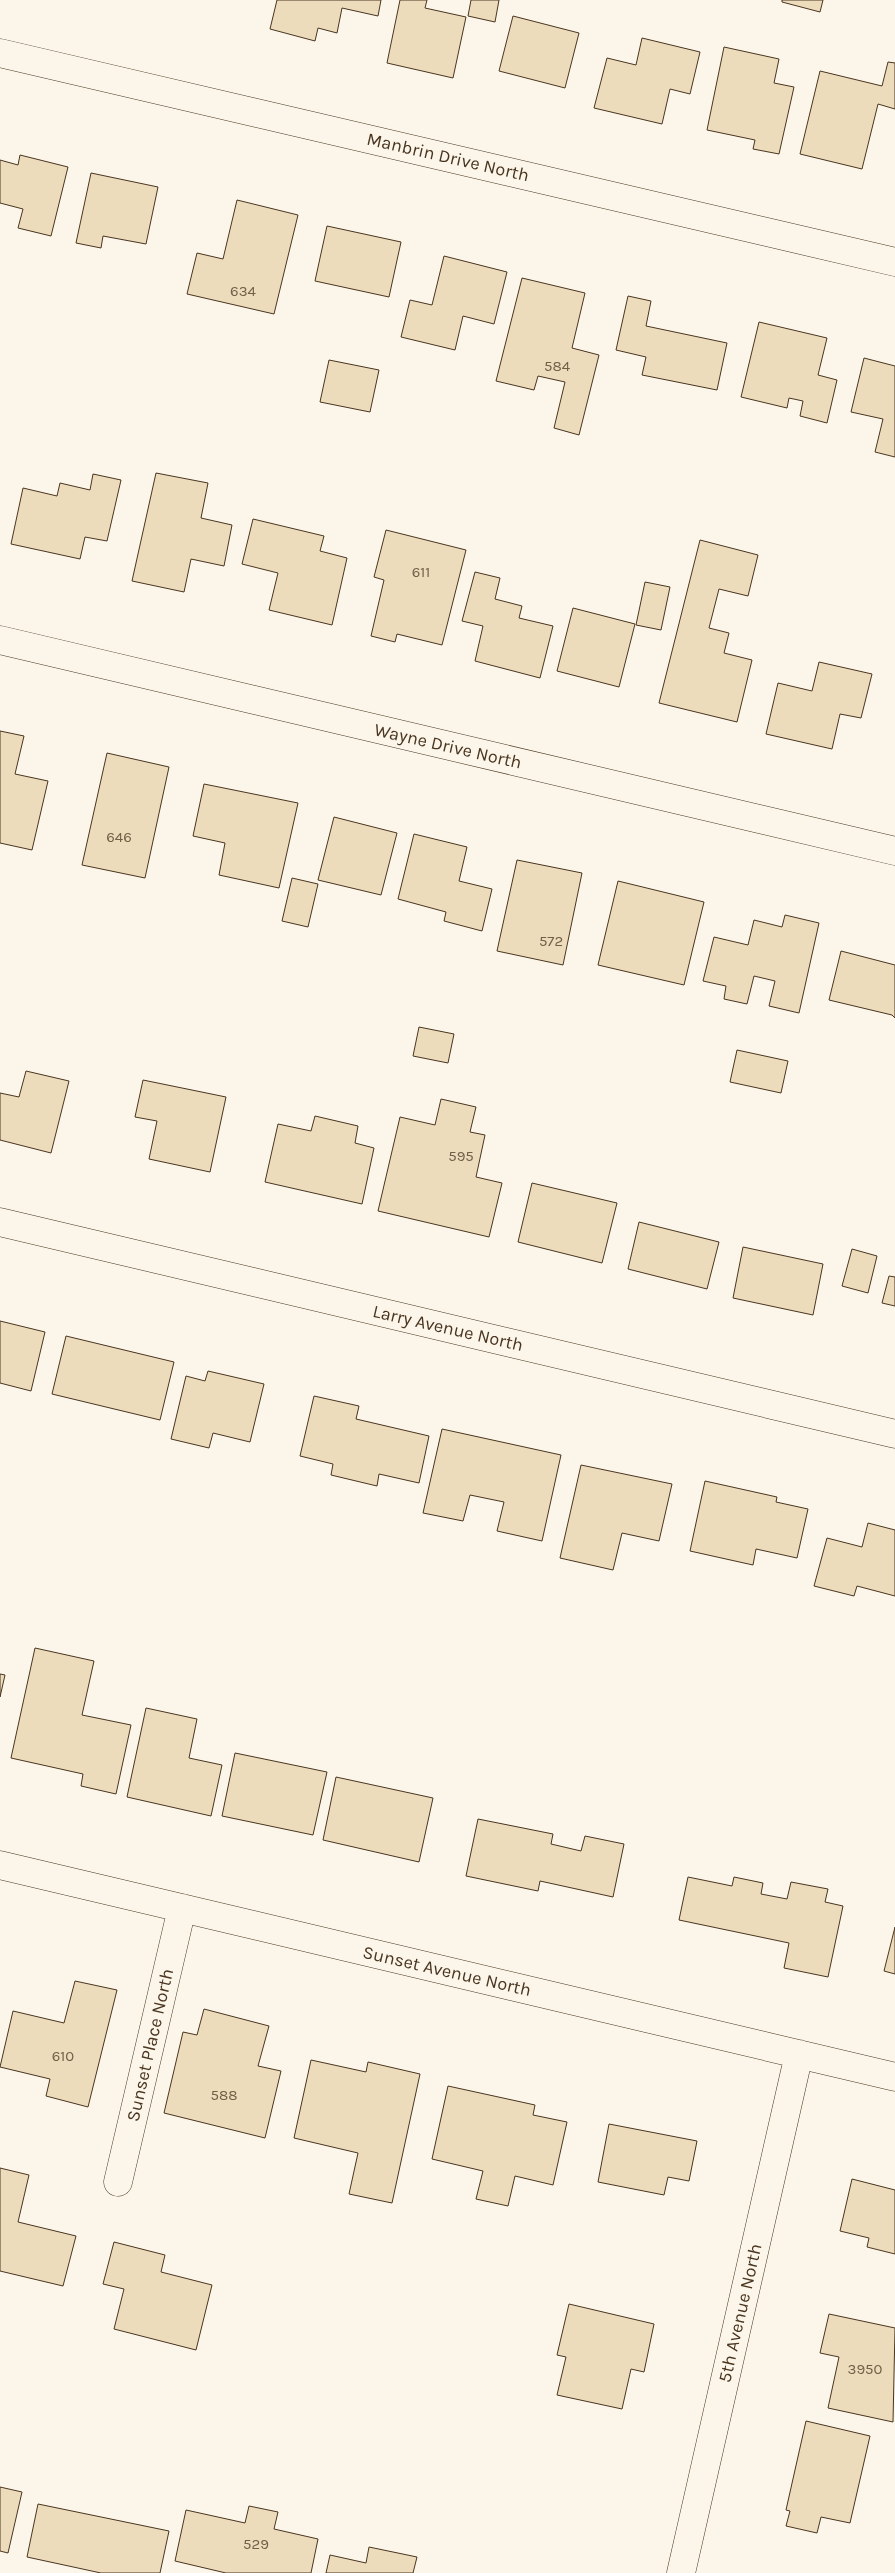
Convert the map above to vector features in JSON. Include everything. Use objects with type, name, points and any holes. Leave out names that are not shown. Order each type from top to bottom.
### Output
[{"type":"street","name":"Manbrin Drive North","points":[[0,52],[895,262]]},
{"type":"street","name":"Wayne Drive North","points":[[0,640],[895,851]]},
{"type":"street","name":"Larry Avenue North","points":[[0,1222],[895,1434]]},
{"type":"street","name":"Sunset Avenue North","points":[[0,1865],[895,2076]]},
{"type":"street","name":"Sunset Place North","points":[[118,2182],[182,1908]]},
{"type":"street","name":"5th Avenue North","points":[[681,2573],[799,2054]]},
{"type":"building","points":[[277,0],[381,0],[378,16],[342,8],[337,33],[318,28],[315,41],[270,29]]},
{"type":"building","points":[[400,0],[427,0],[425,8],[466,17],[453,78],[387,63]]},
{"type":"building","points":[[471,0],[499,0],[495,22],[468,16]]},
{"type":"building","points":[[782,0],[823,0],[820,12],[782,2]]},
{"type":"building","points":[[513,16],[579,33],[565,88],[499,71]]},
{"type":"building","points":[[642,38],[700,52],[690,94],[670,89],[662,124],[594,108],[607,58],[636,65]]},
{"type":"building","points":[[724,47],[779,59],[774,83],[794,87],[779,154],[753,149],[755,140],[707,130]]},
{"type":"building","points":[[888,62],[895,63],[895,109],[878,104],[862,169],[800,154],[820,71],[882,86]]},
{"type":"building","points":[[20,155],[68,167],[51,236],[18,228],[23,209],[0,203],[0,160],[18,165]]},
{"type":"building","points":[[91,173],[158,187],[146,244],[103,236],[101,248],[76,243]]},
{"type":"building","points":[[237,200],[298,215],[274,314],[187,294],[197,253],[223,259]]},
{"type":"building","points":[[327,226],[401,242],[389,297],[315,281]]},
{"type":"building","points":[[444,256],[507,272],[494,324],[463,316],[455,350],[401,337],[410,300],[432,305]]},
{"type":"building","points":[[522,278],[585,293],[572,348],[599,355],[579,435],[554,428],[565,382],[538,376],[534,390],[496,381]]},
{"type":"building","points":[[628,296],[651,301],[646,326],[727,343],[717,390],[642,375],[646,357],[616,350]]},
{"type":"building","points":[[759,322],[827,338],[818,375],[837,380],[827,423],[800,416],[803,401],[789,398],[787,408],[741,397]]},
{"type":"building","points":[[864,358],[895,366],[895,457],[875,452],[883,419],[851,412]]},
{"type":"building","points":[[329,360],[379,370],[370,412],[320,402]]},
{"type":"building","points":[[156,473],[208,483],[201,518],[232,525],[224,566],[191,559],[184,592],[132,581]]},
{"type":"building","points":[[93,474],[121,480],[107,541],[85,537],[80,559],[11,544],[23,488],[57,496],[60,483],[90,490]]},
{"type":"building","points":[[253,519],[324,536],[320,551],[347,558],[332,625],[269,610],[278,573],[242,564]]},
{"type":"building","points":[[386,530],[466,550],[442,645],[397,634],[395,642],[371,636],[384,580],[374,577]]},
{"type":"building","points":[[700,540],[758,555],[748,596],[719,589],[709,628],[729,633],[724,653],[752,660],[737,722],[659,703]]},
{"type":"building","points":[[475,572],[500,578],[495,599],[522,606],[519,618],[553,626],[540,678],[475,661],[483,626],[462,621]]},
{"type":"building","points":[[645,582],[670,587],[661,630],[636,625]]},
{"type":"building","points":[[573,608],[635,624],[619,687],[557,671]]},
{"type":"building","points":[[819,662],[872,674],[861,718],[840,714],[832,749],[766,734],[778,683],[812,691]]},
{"type":"building","points":[[0,731],[24,736],[15,774],[48,781],[32,850],[0,843]]},
{"type":"building","points":[[107,753],[169,767],[145,878],[82,865]]},
{"type":"building","points":[[204,784],[298,803],[279,888],[219,875],[225,843],[193,836]]},
{"type":"building","points":[[334,817],[397,833],[381,895],[318,880]]},
{"type":"building","points":[[414,834],[467,847],[459,881],[492,889],[482,931],[444,921],[446,912],[398,899]]},
{"type":"building","points":[[517,860],[582,873],[563,965],[497,951]]},
{"type":"building","points":[[292,878],[318,884],[308,927],[282,921]]},
{"type":"building","points":[[618,881],[704,902],[684,985],[598,965]]},
{"type":"building","points":[[785,915],[819,923],[799,1013],[769,1006],[775,981],[754,976],[747,1004],[724,999],[726,986],[703,981],[714,937],[748,945],[754,920],[782,927]]},
{"type":"building","points":[[841,951],[895,965],[895,1018],[892,1015],[829,1000]]},
{"type":"building","points":[[419,1027],[454,1034],[448,1063],[413,1056]]},
{"type":"building","points":[[737,1050],[788,1061],[781,1093],[730,1082]]},
{"type":"building","points":[[26,1071],[69,1081],[51,1153],[0,1140],[0,1093],[19,1097]]},
{"type":"building","points":[[143,1080],[226,1097],[210,1172],[149,1159],[157,1121],[135,1117]]},
{"type":"building","points":[[441,1099],[476,1107],[470,1132],[485,1135],[476,1177],[502,1183],[489,1237],[378,1211],[400,1117],[435,1125]]},
{"type":"building","points":[[315,1116],[358,1126],[355,1143],[374,1148],[362,1204],[265,1182],[278,1124],[311,1131]]},
{"type":"building","points":[[532,1183],[617,1203],[602,1263],[518,1242]]},
{"type":"building","points":[[639,1222],[719,1242],[707,1289],[628,1269]]},
{"type":"building","points":[[743,1247],[823,1264],[813,1315],[733,1298]]},
{"type":"building","points":[[852,1249],[877,1256],[868,1293],[842,1286]]},
{"type":"building","points":[[889,1276],[895,1277],[895,1306],[882,1303]]},
{"type":"building","points":[[0,1321],[45,1332],[31,1391],[0,1383]]},
{"type":"building","points":[[66,1336],[174,1362],[160,1420],[52,1394]]},
{"type":"building","points":[[208,1371],[264,1384],[250,1442],[213,1433],[209,1448],[171,1439],[186,1376],[205,1381]]},
{"type":"building","points":[[314,1396],[359,1406],[356,1419],[429,1436],[419,1483],[379,1474],[377,1486],[331,1475],[333,1464],[300,1456]]},
{"type":"building","points":[[442,1429],[561,1455],[542,1541],[497,1531],[504,1502],[470,1495],[463,1521],[423,1513]]},
{"type":"building","points":[[581,1465],[672,1484],[659,1541],[622,1533],[613,1570],[560,1558]]},
{"type":"building","points":[[705,1481],[777,1497],[776,1502],[808,1509],[797,1558],[756,1549],[753,1565],[690,1551]]},
{"type":"building","points":[[868,1523],[895,1530],[895,1596],[857,1586],[854,1596],[814,1586],[827,1538],[862,1547]]},
{"type":"building","points":[[35,1648],[94,1661],[82,1715],[131,1725],[116,1794],[81,1786],[83,1774],[11,1758]]},
{"type":"building","points":[[0,1674],[5,1675],[0,1697]]},
{"type":"building","points":[[146,1708],[197,1719],[189,1758],[222,1765],[211,1816],[127,1797]]},
{"type":"building","points":[[235,1753],[327,1772],[313,1835],[222,1816]]},
{"type":"building","points":[[336,1777],[433,1798],[419,1862],[323,1840]]},
{"type":"building","points":[[478,1819],[553,1834],[551,1844],[581,1851],[585,1836],[624,1844],[613,1897],[540,1881],[538,1891],[466,1876]]},
{"type":"building","points":[[688,1877],[732,1886],[734,1877],[763,1883],[761,1894],[787,1899],[791,1882],[828,1889],[825,1902],[843,1906],[828,1977],[784,1968],[789,1943],[679,1920]]},
{"type":"building","points":[[895,1927],[895,1974],[884,1971]]},
{"type":"building","points":[[75,1981],[117,1990],[88,2107],[46,2096],[50,2079],[0,2067],[13,2011],[64,2023]]},
{"type":"building","points":[[204,2009],[269,2026],[258,2066],[281,2071],[265,2138],[164,2113],[183,2032],[197,2035]]},
{"type":"building","points":[[311,2060],[366,2072],[368,2062],[420,2074],[392,2203],[349,2194],[358,2153],[294,2138]]},
{"type":"building","points":[[448,2086],[535,2105],[533,2115],[567,2122],[553,2185],[515,2176],[508,2206],[476,2199],[483,2171],[432,2159]]},
{"type":"building","points":[[609,2124],[697,2141],[689,2181],[668,2177],[664,2195],[598,2182]]},
{"type":"building","points":[[0,2168],[29,2175],[18,2222],[76,2236],[63,2286],[0,2271]]},
{"type":"building","points":[[852,2179],[895,2190],[895,2254],[867,2247],[869,2238],[840,2231]]},
{"type":"building","points":[[114,2242],[165,2255],[161,2272],[212,2285],[196,2350],[114,2329],[124,2289],[103,2284]]},
{"type":"building","points":[[569,2304],[654,2324],[644,2372],[631,2369],[622,2409],[557,2395],[566,2357],[557,2355]]},
{"type":"building","points":[[829,2314],[895,2328],[893,2422],[828,2408],[839,2357],[820,2353]]},
{"type":"building","points":[[806,2421],[870,2436],[850,2523],[821,2517],[817,2533],[786,2526],[790,2511],[786,2510]]},
{"type":"building","points":[[0,2487],[22,2492],[8,2553],[0,2551]]},
{"type":"building","points":[[38,2504],[169,2531],[160,2573],[101,2573],[27,2557]]},
{"type":"building","points":[[249,2506],[278,2512],[274,2529],[318,2539],[311,2573],[226,2573],[175,2561],[186,2510],[245,2523]]},
{"type":"building","points":[[369,2547],[417,2557],[413,2573],[326,2573],[330,2555],[366,2563]]}]
